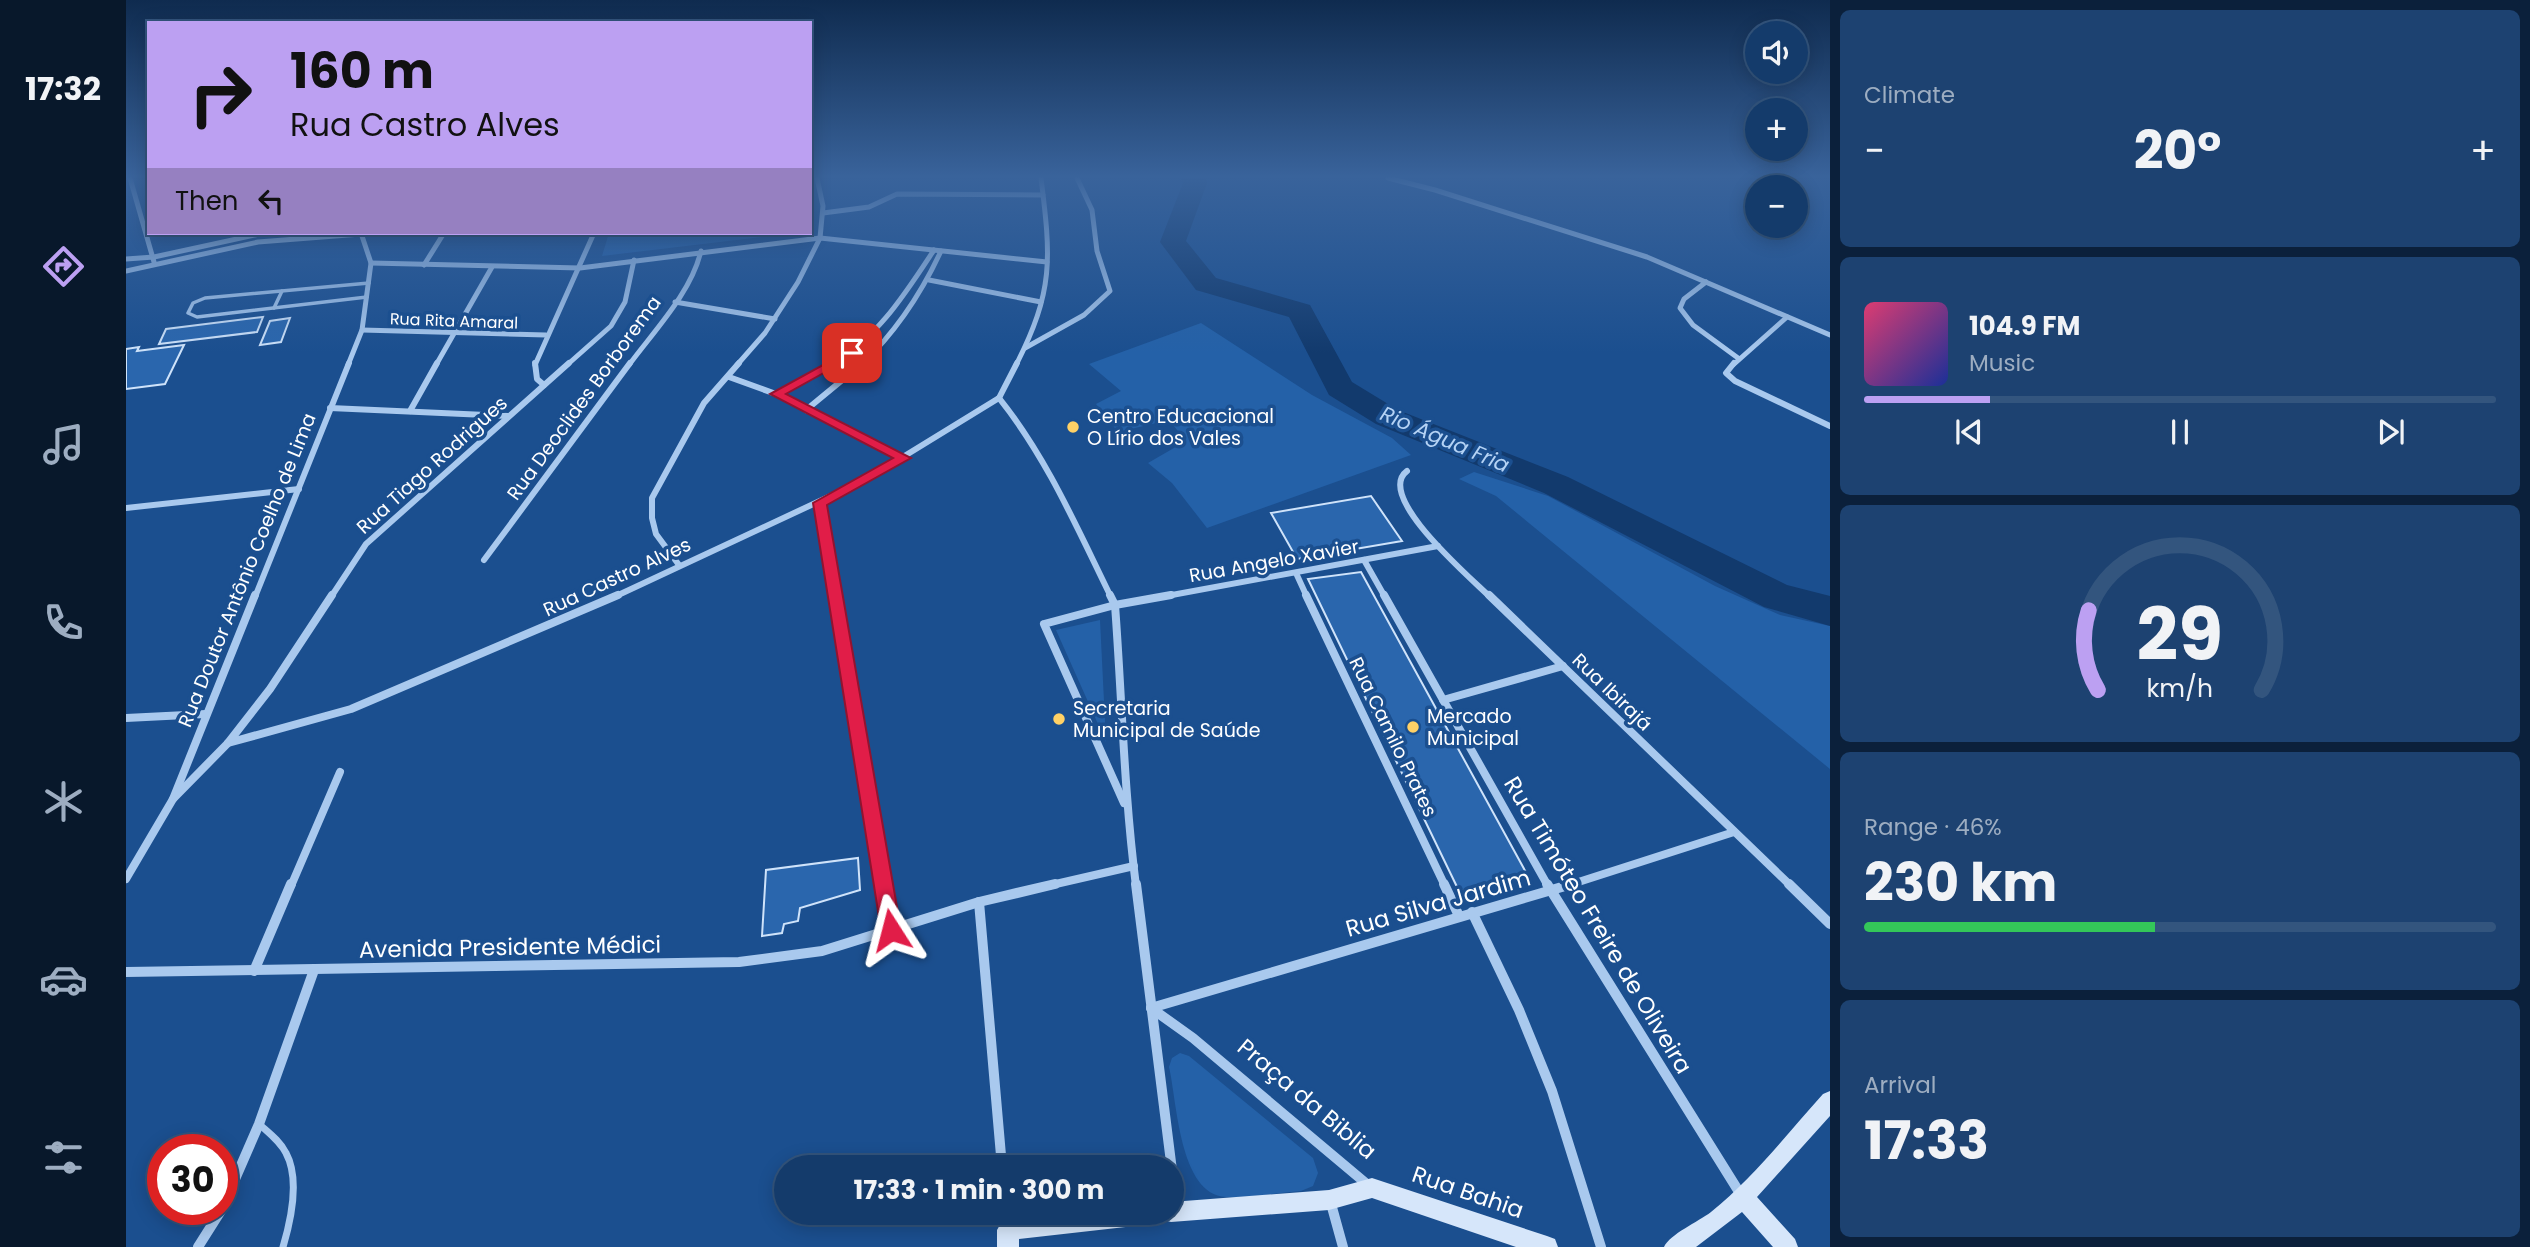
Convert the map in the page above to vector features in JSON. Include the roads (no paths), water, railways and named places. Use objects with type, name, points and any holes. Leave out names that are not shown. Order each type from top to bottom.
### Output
[{"type":"main road","points":[[1675,1247],[1701,1242],[1830,1101]]},
{"type":"main road","name":"Praça da Biblia","points":[[1184,1211],[1329,1200],[1372,1188]]},
{"type":"main road","name":"Rua Bahia","points":[[1372,1188],[1547,1247]]},
{"type":"main road","points":[[1742,1196],[1787,1247]]},
{"type":"main road","name":"Praça da Biblia","points":[[1008,1233],[1070,1225]]},
{"type":"street","points":[[148,236],[155,257],[153,267]]},
{"type":"street","points":[[126,259],[155,257],[249,236]]},
{"type":"street","points":[[126,271],[258,242],[324,236]]},
{"type":"street","points":[[362,236],[371,263],[424,265],[580,268],[820,238],[1047,262]]},
{"type":"street","points":[[424,265],[442,236]]},
{"type":"street","points":[[544,385],[537,379],[534,370],[546,335],[593,236]]},
{"type":"street","points":[[1045,236],[1045,295],[1024,348],[999,398],[1023,428],[1053,479],[1115,605],[1124,719],[1126,807],[1151,1008],[1165,1155]]},
{"type":"street","points":[[1024,348],[1105,301],[1110,291],[1095,236]]},
{"type":"street","points":[[1581,236],[1647,257],[1830,335]]},
{"type":"street","points":[[679,565],[653,531],[650,514],[652,498],[704,403],[729,377],[775,319],[820,238]]},
{"type":"street","points":[[806,410],[855,373],[909,312],[929,280],[937,250]]},
{"type":"street","points":[[776,394],[852,353],[897,307],[937,250]]},
{"type":"street","name":"Rua Deoclides Borborema","points":[[484,560],[675,302],[698,264],[701,251]]},
{"type":"street","name":"Rua Tiago Rodrigues","points":[[173,799],[228,743],[271,690],[366,544],[615,320],[625,302],[634,260]]},
{"type":"street","name":"Rua Doutor Antônio Coelho de Lima","points":[[126,878],[173,799],[299,489],[362,330],[371,263]]},
{"type":"street","points":[[410,411],[492,267]]},
{"type":"street","points":[[929,280],[1041,302]]},
{"type":"street","points":[[1706,282],[1684,299],[1680,308],[1693,325],[1738,358]]},
{"type":"street","points":[[675,302],[775,319]]},
{"type":"street","points":[[1787,317],[1726,369],[1726,373],[1735,381],[1830,426]]},
{"type":"street","name":"Rua Rita Amaral","points":[[362,330],[546,335]]},
{"type":"street","points":[[729,377],[776,394],[904,458]]},
{"type":"street","name":"Rua Castro Alves","points":[[228,743],[351,709],[501,647],[820,503],[904,458],[999,398]]},
{"type":"street","points":[[330,408],[509,416]]},
{"type":"street","name":"Rua Ibirajá","points":[[1407,471],[1399,479],[1398,489],[1402,499],[1438,546],[1830,924]]},
{"type":"street","points":[[126,508],[299,489]]},
{"type":"street","points":[[820,503],[891,930]]},
{"type":"street","name":"Rua Angelo Xavier","points":[[1126,807],[1044,624],[1115,605],[1438,546]]},
{"type":"street","name":"Rua Timóteo Freire de Oliveira","points":[[1364,560],[1551,891],[1742,1196]]},
{"type":"street","name":"Rua Camilo Prates","points":[[1296,573],[1459,916]]},
{"type":"street","points":[[1443,700],[1563,666]]},
{"type":"street","points":[[126,718],[206,714]]},
{"type":"street","points":[[254,971],[340,772]]},
{"type":"street","name":"Rua Silva Jardim","points":[[1151,1008],[1551,891],[1734,832]]},
{"type":"street","name":"Avenida Presidente Médici","points":[[126,972],[739,962],[822,951],[979,902],[1134,866]]},
{"type":"street","points":[[979,902],[1001,1155]]},
{"type":"street","points":[[1472,912],[1552,1091],[1601,1247]]},
{"type":"street","points":[[238,1172],[259,1124],[314,970]]},
{"type":"street","name":"Praça da Biblia","points":[[1151,1008],[1193,1038],[1372,1188]]},
{"type":"street","points":[[1329,1200],[1343,1247]]},
{"type":"street","points":[[198,1247],[212,1225]]},
{"type":"lane","points":[[367,297],[197,317],[188,313],[193,303],[205,298],[369,283]]},
{"type":"lane","points":[[274,308],[282,291]]},
{"type":"lane","points":[[259,1124],[278,1141],[288,1158],[290,1225],[283,1247]]},
{"type":"waterway","name":"Rio Água Fria","points":[[1175,236],[1173,242],[1206,284],[1300,311],[1340,388],[1387,417],[1556,485],[1777,597],[1830,611]]},
{"type":"place","name":"Centro Educacional O Lírio dos Vales","points":[[1073,427]]},
{"type":"place","name":"Secretaria Municipal de Saúde","points":[[1059,719]]},
{"type":"place","name":"Mercado Municipal","points":[[1413,727]]}]
